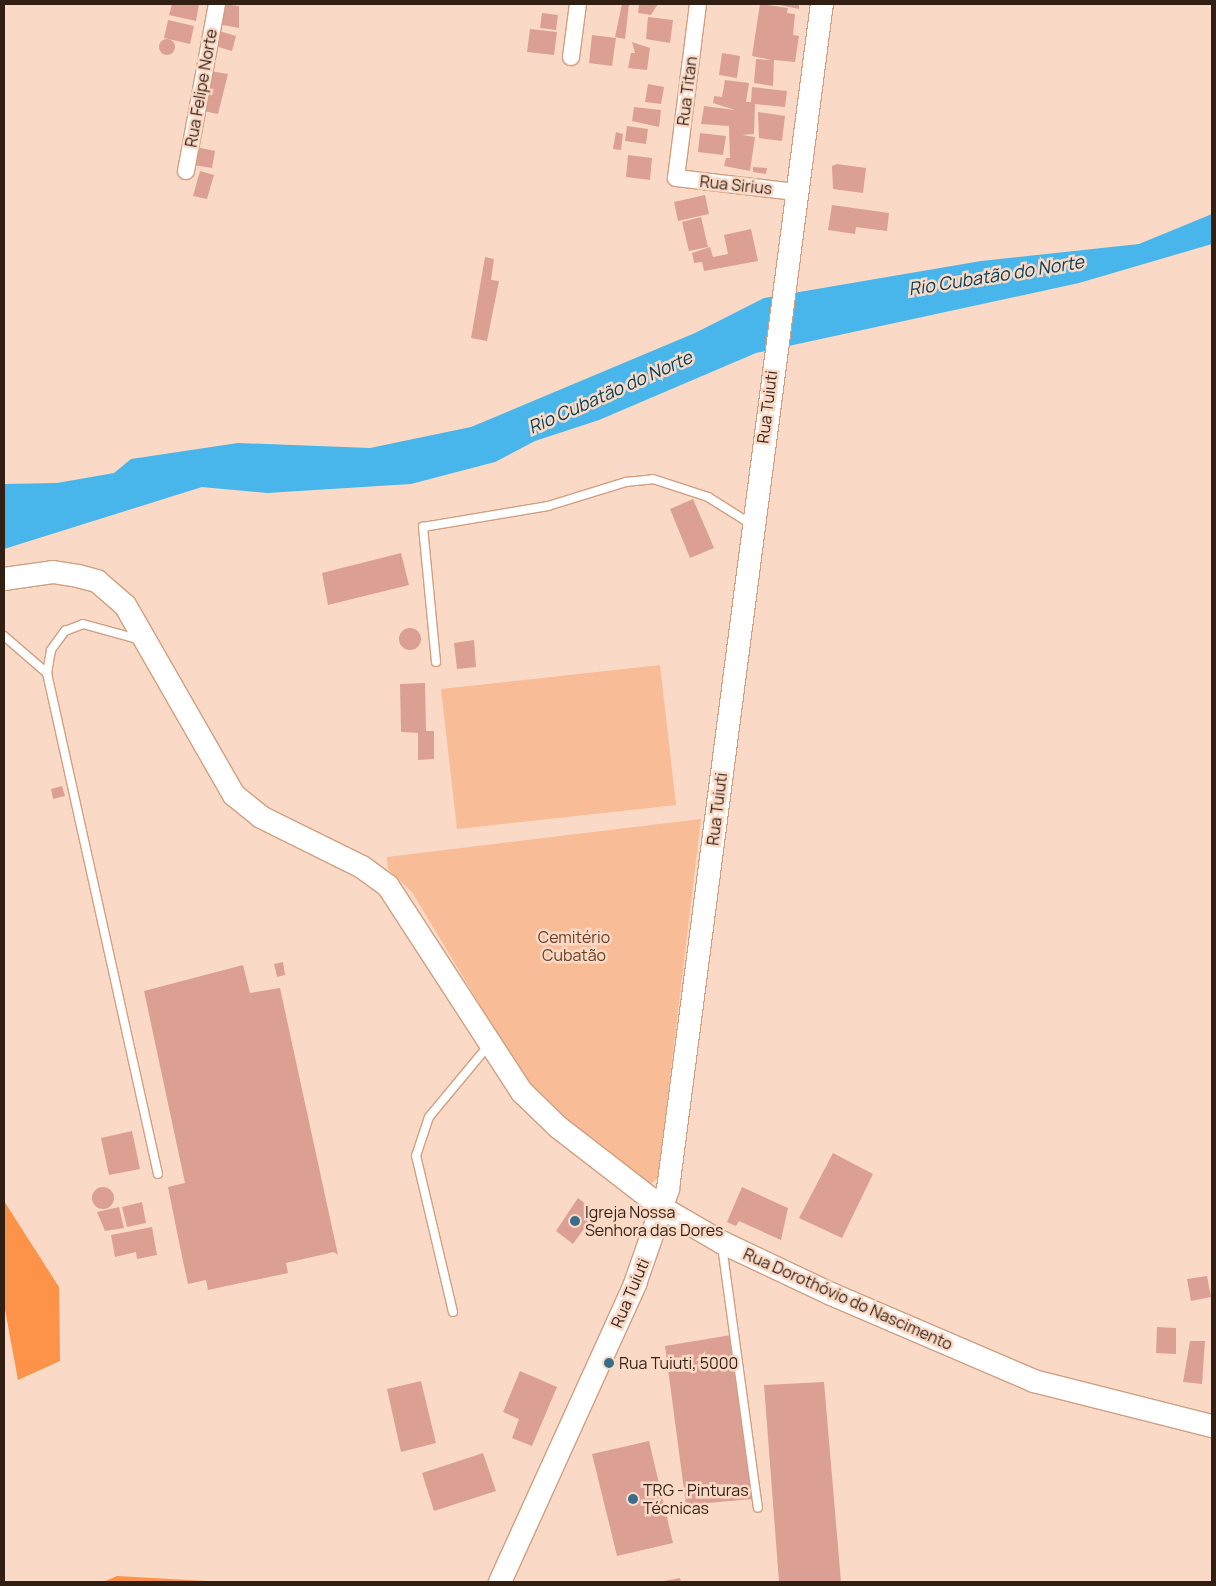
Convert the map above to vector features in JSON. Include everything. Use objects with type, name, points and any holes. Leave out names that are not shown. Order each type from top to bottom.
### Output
[{"type":"main road","name":"Rua Tuiuti","points":[[500,1582],[635,1284],[664,1209],[772,372],[822,4]]},
{"type":"main road","name":"Rua Dorothóvio do Nascimento","points":[[4,579],[53,572],[97,581],[126,605],[234,795],[261,818],[362,867],[388,886],[488,1046],[538,1109],[664,1209],[721,1242],[1034,1381],[1212,1426]]},
{"type":"street","name":"Rua Felipe Norte","points":[[186,171],[217,4]]},
{"type":"street","points":[[571,57],[578,4]]},
{"type":"street","name":"Rua Titan","points":[[676,178],[698,4]]},
{"type":"street","name":"Rua Sirius","points":[[676,178],[796,192]]},
{"type":"lane","points":[[436,662],[423,527],[548,506],[626,482],[653,479],[708,497],[752,525]]},
{"type":"lane","points":[[149,644],[83,624],[65,632],[51,650],[47,673],[158,1174]]},
{"type":"lane","points":[[4,636],[47,673]]},
{"type":"lane","points":[[453,1312],[416,1156],[429,1117],[488,1046]]},
{"type":"lane","points":[[721,1242],[758,1508]]},
{"type":"green space","points":[[660,665],[676,805],[457,829],[441,689]]},
{"type":"green space","name":"Cemitério Cubatão","points":[[701,819],[658,1178],[650,1184],[563,1122],[522,1075],[412,892],[388,869],[387,857]]},
{"type":"shaded area","points":[[4,1201],[59,1287],[60,1361],[18,1380],[4,1304]]},
{"type":"shaded area","points":[[117,1576],[224,1582],[103,1582]]},
{"type":"water","name":"Rio Cubatão do Norte","points":[[1212,214],[1212,244],[1079,283],[756,353],[599,420],[535,441],[495,462],[411,484],[267,493],[202,487],[4,549],[4,484],[57,483],[114,473],[131,459],[238,443],[370,448],[471,427],[695,333],[764,298],[981,261],[1139,244]]},
{"type":"building","points":[[172,4],[199,4],[196,21],[169,15]]},
{"type":"building","points":[[221,4],[239,6],[239,28],[218,24]]},
{"type":"building","points":[[622,4],[629,4],[625,39],[615,37]]},
{"type":"building","points":[[658,4],[651,15],[638,13],[639,5]]},
{"type":"building","points":[[760,4],[788,8],[787,13],[795,14],[793,35],[799,36],[795,62],[774,60],[773,86],[754,83],[756,59],[772,60],[752,56]]},
{"type":"building","points":[[775,4],[799,4],[799,9]]},
{"type":"building","points":[[542,13],[558,15],[556,30],[540,28]]},
{"type":"building","points":[[648,17],[673,20],[670,43],[646,39]]},
{"type":"building","points":[[168,20],[194,26],[190,44],[164,38]]},
{"type":"building","points":[[530,29],[557,32],[554,55],[527,52]]},
{"type":"building","points":[[216,30],[236,36],[232,51],[212,45]]},
{"type":"building","points":[[592,35],[616,38],[612,66],[589,63]]},
{"type":"building","points":[[167,39],[175,47],[167,55],[159,47]]},
{"type":"building","points":[[632,42],[650,48],[647,70],[628,68],[631,53],[635,53]]},
{"type":"building","points":[[722,53],[740,56],[737,78],[719,75]]},
{"type":"building","points":[[210,71],[228,74],[218,114],[198,110]]},
{"type":"building","points":[[725,80],[749,83],[746,102],[751,102],[752,87],[787,91],[785,107],[755,104],[754,134],[742,135],[755,137],[750,171],[724,166],[726,158],[730,158],[729,126],[701,124],[704,106],[735,110],[713,103],[714,96],[722,97]]},
{"type":"building","points":[[648,84],[664,87],[661,104],[645,102]]},
{"type":"building","points":[[634,107],[661,110],[659,127],[632,121]]},
{"type":"building","points":[[758,112],[785,116],[782,141],[759,138]]},
{"type":"building","points":[[627,126],[648,129],[646,144],[625,141]]},
{"type":"building","points":[[616,132],[623,134],[621,150],[613,149]]},
{"type":"building","points":[[700,133],[726,136],[723,155],[698,152]]},
{"type":"building","points":[[196,147],[215,151],[212,168],[193,165]]},
{"type":"building","points":[[628,155],[652,158],[650,180],[626,177]]},
{"type":"building","points":[[837,164],[866,168],[863,193],[833,189],[832,166]]},
{"type":"building","points":[[753,167],[767,168],[766,174],[753,172]]},
{"type":"building","points":[[200,171],[214,175],[207,199],[193,196]]},
{"type":"building","points":[[705,195],[709,214],[678,221],[674,202]]},
{"type":"building","points":[[832,205],[889,213],[887,231],[856,227],[855,234],[828,230]]},
{"type":"building","points":[[701,217],[708,247],[689,251],[682,222]]},
{"type":"building","points":[[751,229],[758,261],[704,271],[702,262],[694,263],[692,253],[710,247],[713,257],[728,254],[724,235]]},
{"type":"building","points":[[485,257],[494,259],[491,280],[499,281],[487,341],[471,338]]},
{"type":"building","points":[[693,499],[714,548],[690,558],[670,509]]},
{"type":"building","points":[[401,553],[409,585],[328,605],[322,573]]},
{"type":"building","points":[[410,628],[418,631],[421,639],[418,647],[410,650],[402,647],[399,639],[402,631]]},
{"type":"building","points":[[474,640],[476,667],[457,669],[454,643]]},
{"type":"building","points":[[425,683],[426,731],[434,731],[434,759],[418,760],[418,733],[401,732],[400,684]]},
{"type":"building","points":[[62,786],[65,796],[53,799],[51,789]]},
{"type":"building","points":[[283,962],[285,975],[277,977],[274,964]]},
{"type":"building","points":[[243,965],[250,993],[280,988],[338,1255],[334,1252],[286,1263],[288,1273],[208,1290],[206,1280],[188,1284],[180,1247],[168,1187],[185,1183],[144,991]]},
{"type":"building","points":[[132,1131],[140,1169],[109,1175],[101,1138]]},
{"type":"building","points":[[833,1153],[873,1174],[842,1238],[799,1218]]},
{"type":"building","points":[[99,1187],[107,1187],[114,1194],[114,1202],[107,1209],[99,1209],[92,1202],[92,1194]]},
{"type":"building","points":[[742,1187],[788,1208],[781,1240],[739,1221],[736,1226],[727,1222]]},
{"type":"building","name":"Igreja Nossa Senhora das Dores","points":[[578,1198],[596,1212],[573,1244],[556,1231]]},
{"type":"building","points":[[142,1202],[146,1223],[127,1227],[122,1207]]},
{"type":"building","points":[[119,1207],[124,1228],[105,1231],[97,1212]]},
{"type":"building","points":[[152,1227],[157,1255],[137,1259],[136,1252],[115,1257],[111,1235]]},
{"type":"building","points":[[1207,1276],[1211,1297],[1191,1301],[1187,1279]]},
{"type":"building","points":[[1157,1327],[1176,1328],[1176,1354],[1156,1353]]},
{"type":"building","points":[[731,1335],[752,1499],[686,1505],[665,1346]]},
{"type":"building","points":[[1190,1341],[1205,1341],[1202,1384],[1183,1382]]},
{"type":"building","points":[[520,1371],[557,1387],[532,1446],[512,1438],[519,1419],[503,1412]]},
{"type":"building","points":[[421,1381],[436,1443],[401,1452],[387,1389]]},
{"type":"building","points":[[824,1382],[841,1582],[779,1582],[764,1385]]},
{"type":"building","name":"TRG - Pinturas Técnicas","points":[[649,1441],[673,1543],[617,1556],[592,1454]]},
{"type":"building","points":[[483,1453],[496,1491],[434,1511],[422,1473]]},
{"type":"building","points":[[680,1578],[681,1582],[664,1582],[664,1581]]},
{"type":"place","name":"Igreja Nossa Senhora das Dores","points":[[575,1221]]},
{"type":"place","name":"Rua Tuiuti, 5000","points":[[609,1363]]},
{"type":"place","name":"TRG - Pinturas Técnicas","points":[[633,1499]]}]
